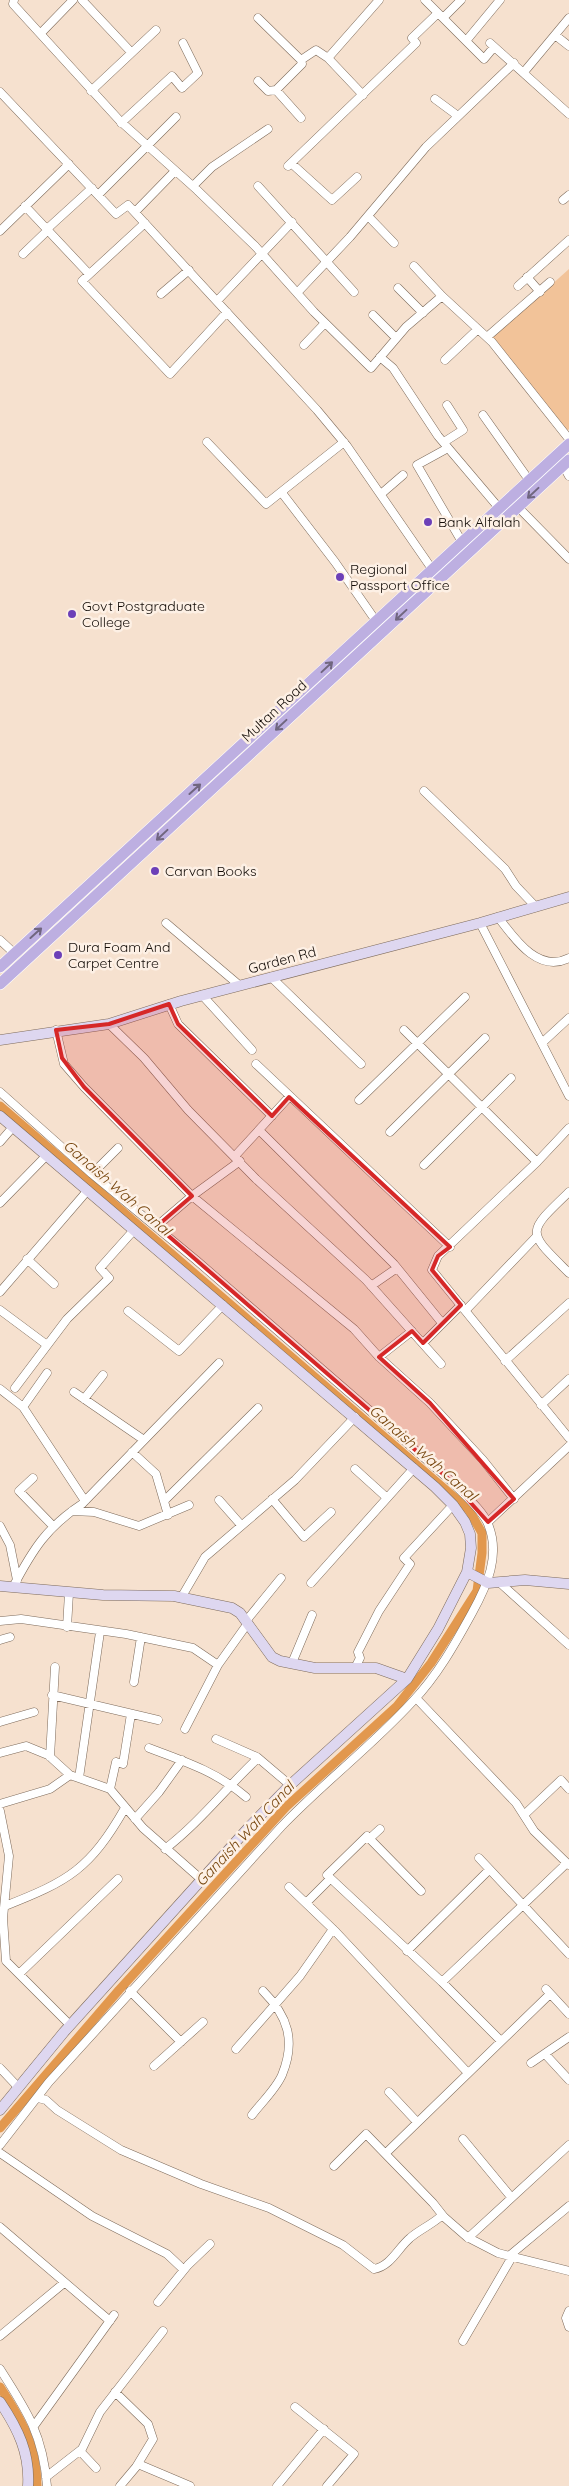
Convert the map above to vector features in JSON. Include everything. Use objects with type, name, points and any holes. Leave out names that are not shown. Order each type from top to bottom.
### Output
[{"type":"main road","name":"Multan Road","points":[[0,967],[569,444]]},
{"type":"main road","name":"Multan Road","points":[[0,984],[566,462]]},
{"type":"street","points":[[14,0],[13,4],[121,123],[193,186],[262,253],[324,323],[371,368],[396,338],[442,296]]},
{"type":"street","points":[[40,34],[73,0]]},
{"type":"street","points":[[82,0],[132,52]]},
{"type":"street","points":[[328,58],[379,0]]},
{"type":"street","points":[[425,0],[484,59],[492,45],[569,114]]},
{"type":"street","points":[[357,177],[332,200],[289,164],[364,95],[416,43],[412,38],[460,0]]},
{"type":"street","points":[[466,41],[500,0]]},
{"type":"street","points":[[258,18],[302,60]]},
{"type":"street","points":[[524,72],[569,18]]},
{"type":"street","points":[[91,91],[156,30]]},
{"type":"street","points":[[556,35],[569,46]]},
{"type":"street","points":[[121,123],[172,76],[182,88],[198,73],[183,43]]},
{"type":"street","points":[[258,81],[268,91],[276,90],[302,64],[302,60],[316,50],[328,58],[364,95]]},
{"type":"street","points":[[297,293],[368,216],[426,147],[514,63]]},
{"type":"street","points":[[276,90],[301,118]]},
{"type":"street","points":[[1,96],[116,214],[128,205],[310,402],[344,442],[432,569]]},
{"type":"street","points":[[435,100],[458,116]]},
{"type":"street","points":[[98,195],[176,118]]},
{"type":"street","points":[[193,186],[212,167],[268,128]]},
{"type":"street","points":[[0,230],[69,164]]},
{"type":"street","points":[[135,212],[175,171]]},
{"type":"street","points":[[258,186],[354,292]]},
{"type":"street","points":[[23,254],[92,188]]},
{"type":"street","points":[[25,206],[89,274]]},
{"type":"street","points":[[368,216],[394,243]]},
{"type":"street","points":[[217,301],[292,222]]},
{"type":"street","points":[[145,223],[82,281],[170,374],[227,312]]},
{"type":"street","points":[[518,286],[569,240]]},
{"type":"street","points":[[414,266],[442,296],[487,337],[569,439]]},
{"type":"street","points":[[161,294],[189,270]]},
{"type":"street","points":[[527,277],[540,292]]},
{"type":"street","points":[[487,337],[550,282]]},
{"type":"street","points":[[398,288],[423,312]]},
{"type":"street","points":[[373,315],[396,338]]},
{"type":"street","points":[[304,345],[324,323]]},
{"type":"street","points":[[445,360],[478,329]]},
{"type":"street","points":[[380,357],[393,368],[446,445],[499,508]]},
{"type":"street","points":[[447,404],[463,430],[446,445],[417,465],[462,542]]},
{"type":"street","points":[[484,415],[529,480]]},
{"type":"street","points":[[207,442],[266,504],[344,442]]},
{"type":"street","points":[[566,462],[569,476]]},
{"type":"street","points":[[381,494],[403,475]]},
{"type":"street","points":[[282,493],[335,562],[376,621]]},
{"type":"street","points":[[518,507],[569,559]]},
{"type":"street","points":[[424,791],[505,869],[516,886],[536,907]]},
{"type":"street","name":"Garden Rd","points":[[0,1040],[56,1030],[109,1024],[169,1004],[498,918],[569,897]]},
{"type":"street","points":[[498,918],[521,947],[535,957],[552,962],[568,961]]},
{"type":"street","points":[[480,922],[569,1095]]},
{"type":"street","points":[[166,923],[239,986]]},
{"type":"street","points":[[0,940],[14,953]]},
{"type":"street","points":[[271,977],[361,1064]]},
{"type":"street","points":[[202,995],[252,1050]]},
{"type":"street","points":[[359,1100],[464,997]]},
{"type":"street","points":[[169,1004],[178,1024],[272,1116]]},
{"type":"street","points":[[543,1042],[569,1018]]},
{"type":"street","points":[[109,1024],[144,1058],[188,1110],[237,1159],[372,1286],[441,1364]]},
{"type":"street","points":[[56,1030],[64,1064],[84,1088],[192,1196],[354,1329],[379,1357],[437,1410],[483,1460],[514,1499]]},
{"type":"street","points":[[404,1030],[537,1162]]},
{"type":"street","points":[[390,1132],[485,1038]]},
{"type":"street","points":[[256,1064],[450,1247]]},
{"type":"street","points":[[424,1165],[511,1078]]},
{"type":"street","points":[[0,1092],[92,1174],[157,1226],[451,1481],[488,1522],[492,1538],[493,1560],[486,1583],[453,1648],[416,1698],[380,1735],[316,1791],[130,1992],[0,2145]]},
{"type":"street","points":[[157,1226],[237,1159],[259,1130],[289,1097]]},
{"type":"street","points":[[0,1116],[414,1468],[453,1505],[470,1534],[471,1548],[467,1572],[438,1629],[407,1679],[290,1785],[250,1826],[70,2025],[0,2110]]},
{"type":"street","points":[[0,1142],[13,1127]]},
{"type":"street","points":[[569,1128],[537,1162],[450,1247],[438,1256],[432,1270],[569,1438]]},
{"type":"street","points":[[259,1130],[397,1268],[442,1323]]},
{"type":"street","points":[[92,1174],[118,1148]]},
{"type":"street","points":[[0,1203],[47,1155]]},
{"type":"street","points":[[0,1292],[88,1190]]},
{"type":"street","points":[[422,1343],[442,1323],[463,1307],[536,1237],[539,1221],[569,1192]]},
{"type":"street","points":[[15,1388],[67,1319],[108,1278],[100,1268],[134,1230]]},
{"type":"street","points":[[536,1237],[539,1243],[569,1273]]},
{"type":"street","points":[[27,1259],[54,1284]]},
{"type":"street","points":[[372,1286],[397,1268]]},
{"type":"street","points":[[505,1361],[569,1302]]},
{"type":"street","points":[[128,1311],[179,1352],[223,1304]]},
{"type":"street","points":[[0,1310],[47,1345]]},
{"type":"street","points":[[379,1357],[412,1331]]},
{"type":"street","points":[[15,1584],[42,1538],[53,1526],[85,1501],[219,1363]]},
{"type":"street","points":[[22,1407],[47,1373]]},
{"type":"street","points":[[84,1399],[104,1374]]},
{"type":"street","points":[[24,1376],[39,1384]]},
{"type":"street","points":[[541,1405],[569,1379]]},
{"type":"street","points":[[0,1390],[22,1407],[85,1501]]},
{"type":"street","points":[[74,1392],[144,1440]]},
{"type":"street","points":[[165,1500],[258,1408]]},
{"type":"street","points":[[181,1598],[205,1557],[294,1480],[355,1417]]},
{"type":"street","points":[[488,1522],[569,1446]]},
{"type":"street","points":[[132,1452],[156,1474],[168,1515]]},
{"type":"street","points":[[311,1583],[382,1505],[386,1497],[414,1468]]},
{"type":"street","points":[[355,1469],[386,1497]]},
{"type":"street","points":[[33,1478],[19,1491],[53,1526]]},
{"type":"street","points":[[272,1499],[304,1537],[331,1512]]},
{"type":"street","points":[[219,1500],[241,1525]]},
{"type":"street","points":[[72,1511],[94,1512],[139,1526],[189,1505]]},
{"type":"street","points":[[355,1668],[360,1658],[358,1652],[379,1611],[410,1564],[404,1558],[453,1505]]},
{"type":"street","points":[[0,1526],[10,1545],[15,1584]]},
{"type":"street","points":[[467,1572],[486,1583],[525,1580],[569,1584]]},
{"type":"street","points":[[184,1729],[218,1665],[280,1578]]},
{"type":"street","points":[[499,1582],[569,1645]]},
{"type":"street","points":[[0,1586],[15,1584],[69,1593],[181,1598],[232,1608],[247,1622],[272,1657],[292,1664],[316,1668],[376,1668],[407,1679]]},
{"type":"street","points":[[67,1627],[69,1593]]},
{"type":"street","points":[[292,1664],[312,1615]]},
{"type":"street","points":[[0,1622],[21,1619],[141,1637],[193,1648],[218,1665]]},
{"type":"street","points":[[79,1778],[100,1632]]},
{"type":"street","points":[[0,1640],[10,1637]]},
{"type":"street","points":[[134,1682],[141,1637]]},
{"type":"street","points":[[50,1757],[55,1667]]},
{"type":"street","points":[[52,1695],[89,1706],[158,1720]]},
{"type":"street","points":[[416,1698],[516,1803],[534,1831],[568,1864],[522,1905],[442,1982]]},
{"type":"street","points":[[0,1722],[34,1712]]},
{"type":"street","points":[[110,1788],[116,1762],[123,1764],[131,1714]]},
{"type":"street","points":[[216,1738],[258,1758],[290,1785]]},
{"type":"street","points":[[0,1754],[26,1746],[50,1757],[70,1775],[110,1788],[135,1819],[202,1880]]},
{"type":"street","points":[[149,1748],[202,1768],[231,1784],[246,1797]]},
{"type":"street","points":[[166,1849],[202,1818],[231,1784],[258,1758]]},
{"type":"street","points":[[135,1819],[159,1792],[182,1760]]},
{"type":"street","points":[[0,1804],[50,1789],[70,1775]]},
{"type":"street","points":[[524,1815],[561,1780],[569,1788]]},
{"type":"street","points":[[4,1906],[44,1890],[81,1868],[98,1851],[125,1808]]},
{"type":"street","points":[[0,1811],[9,1856],[3,1918],[6,1961],[70,2025]]},
{"type":"street","points":[[369,1839],[380,1829]]},
{"type":"street","points":[[421,1891],[367,1836],[327,1875],[442,1982],[501,2041]]},
{"type":"street","points":[[479,1858],[569,1954]]},
{"type":"street","points":[[407,1951],[489,1870]]},
{"type":"street","points":[[19,1974],[118,1879]]},
{"type":"street","points":[[306,1903],[330,1879]]},
{"type":"street","points":[[289,1887],[334,1930],[468,2073]]},
{"type":"street","points":[[236,2049],[300,1976],[334,1930]]},
{"type":"street","points":[[252,2115],[282,2076],[287,2054],[288,2024],[276,2004],[263,1991]]},
{"type":"street","points":[[130,1992],[181,2042]]},
{"type":"street","points":[[386,2153],[501,2041],[548,1992],[569,2014]]},
{"type":"street","points":[[154,2066],[203,2022]]},
{"type":"street","points":[[531,2063],[569,2037]]},
{"type":"street","points":[[545,2054],[569,2080]]},
{"type":"street","points":[[0,2068],[18,2087]]},
{"type":"street","points":[[389,2092],[417,2122]]},
{"type":"street","points":[[38,2098],[46,2100],[57,2110],[122,2150],[201,2184],[269,2208],[343,2245],[374,2268],[380,2268],[410,2238],[440,2217],[444,2217]]},
{"type":"street","points":[[334,2166],[366,2134],[433,2202],[444,2217],[468,2238],[510,2257],[568,2269]]},
{"type":"street","points":[[463,2139],[511,2196]]},
{"type":"street","points":[[468,2238],[511,2196],[569,2146]]},
{"type":"street","points":[[0,2153],[92,2216],[167,2254],[184,2270]]},
{"type":"street","points":[[463,2341],[510,2257],[569,2206]]},
{"type":"street","points":[[0,2227],[64,2283],[112,2318],[34,2426]]},
{"type":"street","points":[[158,2302],[184,2270],[210,2244]]},
{"type":"street","points":[[0,2336],[64,2283]]},
{"type":"street","points":[[569,2311],[566,2318],[569,2327]]},
{"type":"street","points":[[46,2477],[80,2451],[90,2437],[100,2412],[162,2331]]},
{"type":"street","points":[[0,2368],[34,2426],[44,2456],[46,2486]]},
{"type":"street","points":[[114,2392],[148,2424],[153,2436],[138,2464],[120,2486]]},
{"type":"street","points":[[0,2402],[14,2424],[25,2447],[29,2471],[28,2486]]},
{"type":"street","points":[[295,2407],[354,2454],[327,2486]]},
{"type":"street","points":[[276,2486],[324,2429]]},
{"type":"street","points":[[80,2451],[96,2468]]},
{"type":"street","points":[[138,2464],[190,2486]]},
{"type":"highlighted area","points":[[169,1004],[178,1024],[272,1116],[289,1097],[450,1247],[438,1256],[432,1270],[461,1305],[423,1343],[412,1331],[379,1357],[430,1403],[514,1499],[488,1522],[451,1481],[157,1226],[192,1196],[84,1087],[62,1058],[56,1030],[109,1024]]},
{"type":"shaded area","points":[[569,269],[569,429],[567,431],[492,338]]},
{"type":"waterway","name":"Ganaish Wah Canal","points":[[0,1106],[469,1510],[482,1533],[482,1553],[477,1591],[431,1663],[397,1706],[286,1807],[119,1990],[0,2128]]},
{"type":"waterway","name":"Ganaish Wah Canal","points":[[0,2387],[15,2410],[31,2446],[37,2486]]},
{"type":"place","name":"Bank Alfalah","points":[[428,522]]},
{"type":"place","name":"Regional Passport Office","points":[[340,577]]},
{"type":"place","name":"Govt Postgraduate College","points":[[72,614]]},
{"type":"place","name":"Carvan Books","points":[[155,871]]},
{"type":"place","name":"Dura Foam And Carpet Centre","points":[[58,955]]}]
